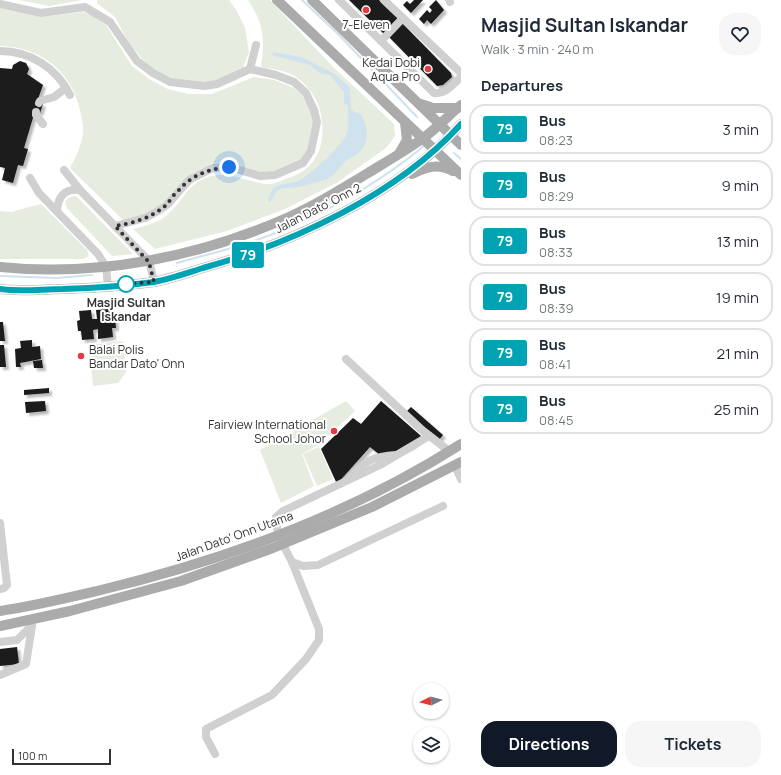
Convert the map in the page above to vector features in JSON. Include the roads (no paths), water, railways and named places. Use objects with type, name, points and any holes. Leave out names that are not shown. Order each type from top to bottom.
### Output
[{"type":"main road","points":[[277,0],[461,176]]},
{"type":"main road","points":[[312,0],[461,145]]},
{"type":"main road","points":[[417,102],[433,108],[460,106]]},
{"type":"main road","name":"Jalan Dato' Onn 2","points":[[0,267],[21,269],[106,267],[149,262],[233,239],[290,217],[345,187],[422,139],[460,106]]},
{"type":"main road","points":[[398,155],[407,140],[405,123]]},
{"type":"main road","name":"Jalan Dato' Onn 2","points":[[0,289],[26,290],[154,282],[239,258],[298,235],[397,181],[451,136],[461,124]]},
{"type":"main road","points":[[397,181],[427,167],[438,166],[461,176]]},
{"type":"main road","name":"Jalan Dato' Onn Utama","points":[[0,626],[58,613],[181,580],[273,548],[280,540],[338,509],[425,466],[461,444]]},
{"type":"main road","name":"Jalan Dato' Onn Utama","points":[[0,611],[33,606],[156,576],[280,540],[372,506],[458,464]]},
{"type":"main road","points":[[425,466],[431,478]]},
{"type":"street","points":[[339,0],[434,93],[439,94],[444,92],[461,77]]},
{"type":"street","points":[[384,0],[461,73]]},
{"type":"street","points":[[0,4],[41,13],[86,3],[110,22],[137,61],[153,73],[170,82],[204,86],[216,84],[250,69],[276,75],[294,82],[306,93],[314,110],[317,122],[311,151],[303,163],[275,175],[260,176],[229,167],[213,168],[189,180],[167,205],[158,211],[140,220],[115,226]]},
{"type":"street","points":[[381,41],[403,18]]},
{"type":"street","points":[[250,69],[256,46]]},
{"type":"street","points":[[0,52],[22,54],[38,60],[52,71],[68,92],[40,101],[39,103]]},
{"type":"street","points":[[384,70],[397,57]]},
{"type":"street","points":[[36,112],[36,115],[43,124]]},
{"type":"street","points":[[64,170],[80,190],[149,262],[154,282]]},
{"type":"street","points":[[30,178],[39,193],[98,254],[106,267],[108,286]]},
{"type":"street","points":[[57,211],[58,201],[61,195],[67,190],[80,190]]},
{"type":"street","points":[[346,359],[429,436],[449,451]]},
{"type":"street","points":[[216,754],[206,737],[206,729],[272,695],[306,659],[319,640],[319,629],[292,562],[280,540],[276,520],[278,514],[348,481],[362,464],[369,460],[379,456],[398,455],[429,436]]},
{"type":"street","points":[[458,464],[461,479]]},
{"type":"street","points":[[292,562],[303,566],[318,565],[443,506]]},
{"type":"street","points":[[0,522],[6,585],[4,588],[0,589]]},
{"type":"street","points":[[0,642],[17,640],[32,626],[58,613]]},
{"type":"street","points":[[0,675],[26,664],[32,626]]},
{"type":"water","points":[[273,52],[301,57],[335,74],[350,88],[351,109],[354,112],[360,113],[367,129],[367,139],[362,149],[347,160],[330,177],[304,186],[282,188],[274,195],[271,201],[268,202],[272,190],[280,185],[300,180],[326,158],[345,138],[348,123],[348,105],[344,104],[344,92],[330,75],[320,73],[310,65],[272,55]]},
{"type":"waterway","points":[[302,0],[338,34],[417,117]]},
{"type":"waterway","points":[[177,263],[248,243],[271,235],[317,215],[385,175],[424,146]]},
{"type":"waterway","points":[[454,153],[461,159]]},
{"type":"waterway","points":[[0,276],[57,278],[92,275]]},
{"type":"place","name":"7-Eleven","points":[[366,10]]},
{"type":"place","name":"Kedai Dobi Aqua Pro","points":[[428,69]]},
{"type":"place","name":"Masjid Sultan Iskandar","points":[[126,284]]},
{"type":"place","name":"Balai Polis Bandar Dato' Onn","points":[[81,356]]},
{"type":"place","name":"Fairview International School Johor","points":[[334,431]]}]
